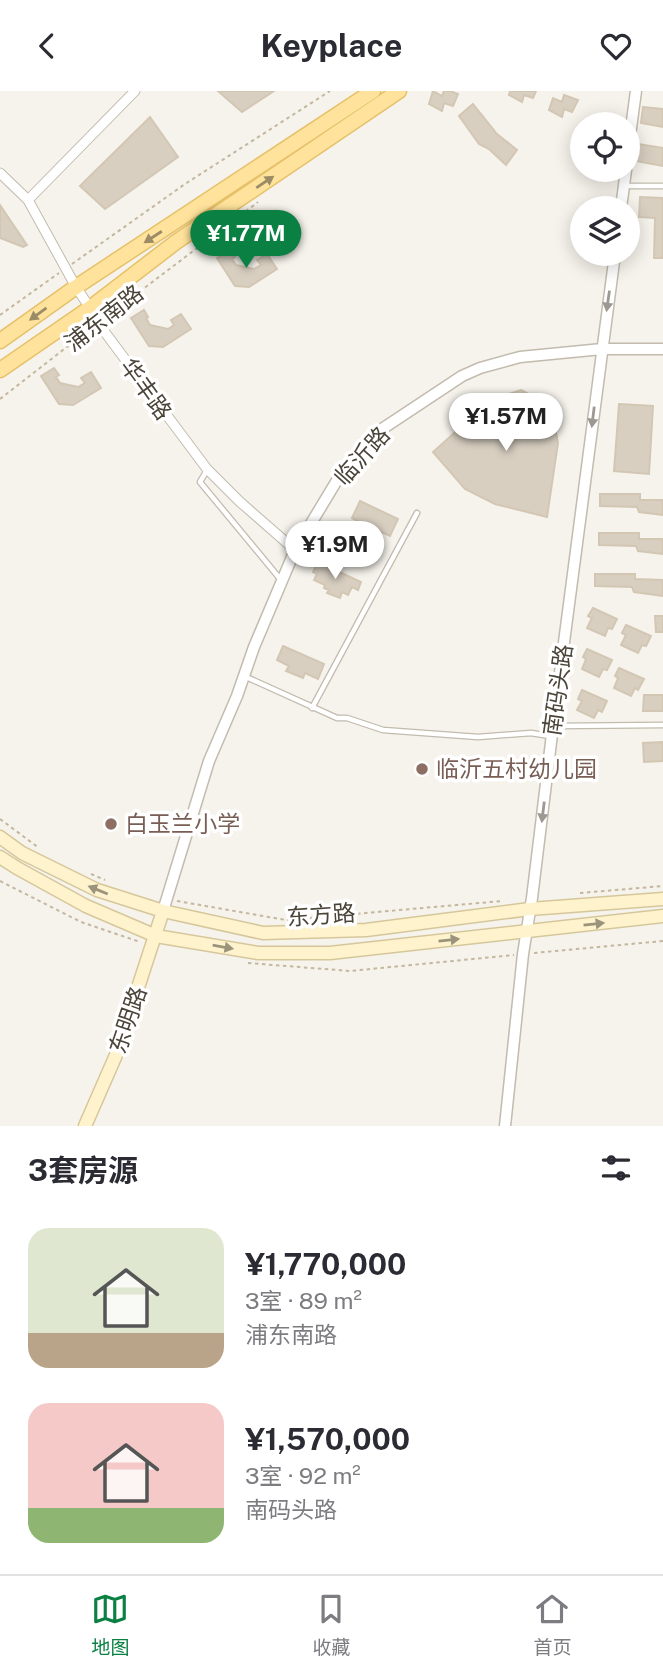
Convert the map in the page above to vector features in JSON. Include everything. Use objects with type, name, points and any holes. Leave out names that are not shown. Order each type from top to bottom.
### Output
[{"type":"main road","name":"浦东南路","points":[[0,341],[76,287],[373,91]]},
{"type":"main road","name":"浦东南路","points":[[0,370],[90,308],[176,241],[399,91]]},
{"type":"main road","name":"东方路","points":[[0,837],[22,853],[97,890],[165,905],[263,933],[366,930],[530,909],[663,899]]},
{"type":"main road","name":"东方路","points":[[0,857],[86,906],[156,936],[258,953],[330,953],[663,916]]},
{"type":"main road","name":"东明路","points":[[85,1126],[107,1079],[165,905]]},
{"type":"street","points":[[28,200],[135,91]]},
{"type":"street","points":[[633,112],[636,91]]},
{"type":"street","name":"华丰路","points":[[0,173],[28,200],[98,323],[207,469],[239,502],[295,550]]},
{"type":"street","points":[[623,196],[624,182]]},
{"type":"street","name":"南码头路","points":[[505,1126],[523,954],[613,266]]},
{"type":"street","name":"临沂路","points":[[165,905],[209,761],[243,676],[295,550],[339,477],[382,429],[463,376],[480,368],[520,357],[602,349],[663,349]]},
{"type":"lane","points":[[624,186],[663,186]]},
{"type":"lane","points":[[207,469],[200,482],[282,581]]},
{"type":"lane","points":[[312,708],[416,513]]},
{"type":"lane","points":[[243,676],[337,718],[347,718],[383,730],[478,737],[663,725]]},
{"type":"path","points":[[0,315],[186,184],[330,91]]},
{"type":"path","name":"浦东南路","points":[[0,399],[264,197]]},
{"type":"path","points":[[0,819],[39,848]]},
{"type":"path","points":[[84,871],[108,881]]},
{"type":"path","points":[[573,894],[663,885]]},
{"type":"path","name":"东方路","points":[[165,905],[286,921],[505,901]]},
{"type":"building","points":[[218,91],[274,91],[242,112]]},
{"type":"building","points":[[433,91],[442,96],[444,91],[458,94],[453,106],[444,103],[442,111],[429,104]]},
{"type":"building","points":[[510,91],[536,91],[533,98],[524,95],[522,102],[509,95]]},
{"type":"building","points":[[564,95],[578,100],[572,112],[564,109],[562,117],[549,110],[553,98],[562,102]]},
{"type":"building","points":[[473,104],[497,134],[517,150],[506,165],[489,149],[479,144],[459,116]]},
{"type":"building","points":[[643,107],[663,109],[663,127],[641,123]]},
{"type":"building","points":[[150,117],[178,157],[105,209],[80,186]]},
{"type":"building","points":[[640,144],[663,148],[663,166],[640,162]]},
{"type":"building","points":[[640,197],[663,198],[663,258],[654,258],[655,218],[640,217]]},
{"type":"building","points":[[0,205],[27,245],[23,247],[0,238]]},
{"type":"building","points":[[230,250],[236,265],[254,269],[261,265],[257,260],[267,254],[277,269],[249,287],[235,286],[217,258]]},
{"type":"building","points":[[144,310],[150,325],[168,329],[174,325],[171,320],[181,314],[191,329],[163,347],[149,346],[131,318]]},
{"type":"building","points":[[54,368],[60,383],[78,387],[85,383],[81,378],[91,372],[101,388],[73,405],[59,404],[41,376]]},
{"type":"building","points":[[521,390],[551,406],[558,443],[547,517],[495,504],[465,489],[433,452],[491,400]]},
{"type":"building","points":[[619,404],[653,406],[649,474],[614,471]]},
{"type":"building","points":[[600,494],[640,494],[640,500],[663,500],[663,515],[639,512],[637,507],[600,506]]},
{"type":"building","points":[[360,501],[398,519],[390,536],[377,530],[375,534],[361,527],[363,524],[352,518]]},
{"type":"building","points":[[599,533],[639,533],[639,539],[663,539],[663,554],[638,551],[636,546],[599,545]]},
{"type":"building","points":[[318,562],[361,582],[358,590],[352,587],[348,595],[342,592],[340,598],[327,593],[329,590],[324,588],[325,585],[314,580],[317,574],[313,572]]},
{"type":"building","points":[[595,574],[635,574],[635,579],[663,580],[663,596],[634,592],[632,587],[595,586]]},
{"type":"building","points":[[593,608],[617,619],[612,629],[608,628],[605,636],[587,628],[592,618],[588,616]]},
{"type":"building","points":[[655,616],[663,616],[663,632],[656,632]]},
{"type":"building","points":[[626,625],[651,636],[646,646],[642,645],[638,653],[621,645],[626,635],[622,633]]},
{"type":"building","points":[[283,646],[324,664],[318,679],[305,673],[303,678],[286,671],[289,666],[277,660]]},
{"type":"building","points":[[587,649],[612,660],[607,670],[603,669],[599,677],[582,669]]},
{"type":"building","points":[[619,668],[644,679],[631,696],[614,688]]},
{"type":"building","points":[[582,690],[607,701],[602,712],[598,710],[594,718],[577,710],[582,701],[578,699]]},
{"type":"building","points":[[644,695],[663,695],[663,711],[643,711]]},
{"type":"building","points":[[663,742],[663,761],[644,762],[643,743]]},
{"type":"place","name":"临沂五村幼儿园","points":[[422,769]]},
{"type":"place","name":"白玉兰小学","points":[[111,824]]}]
